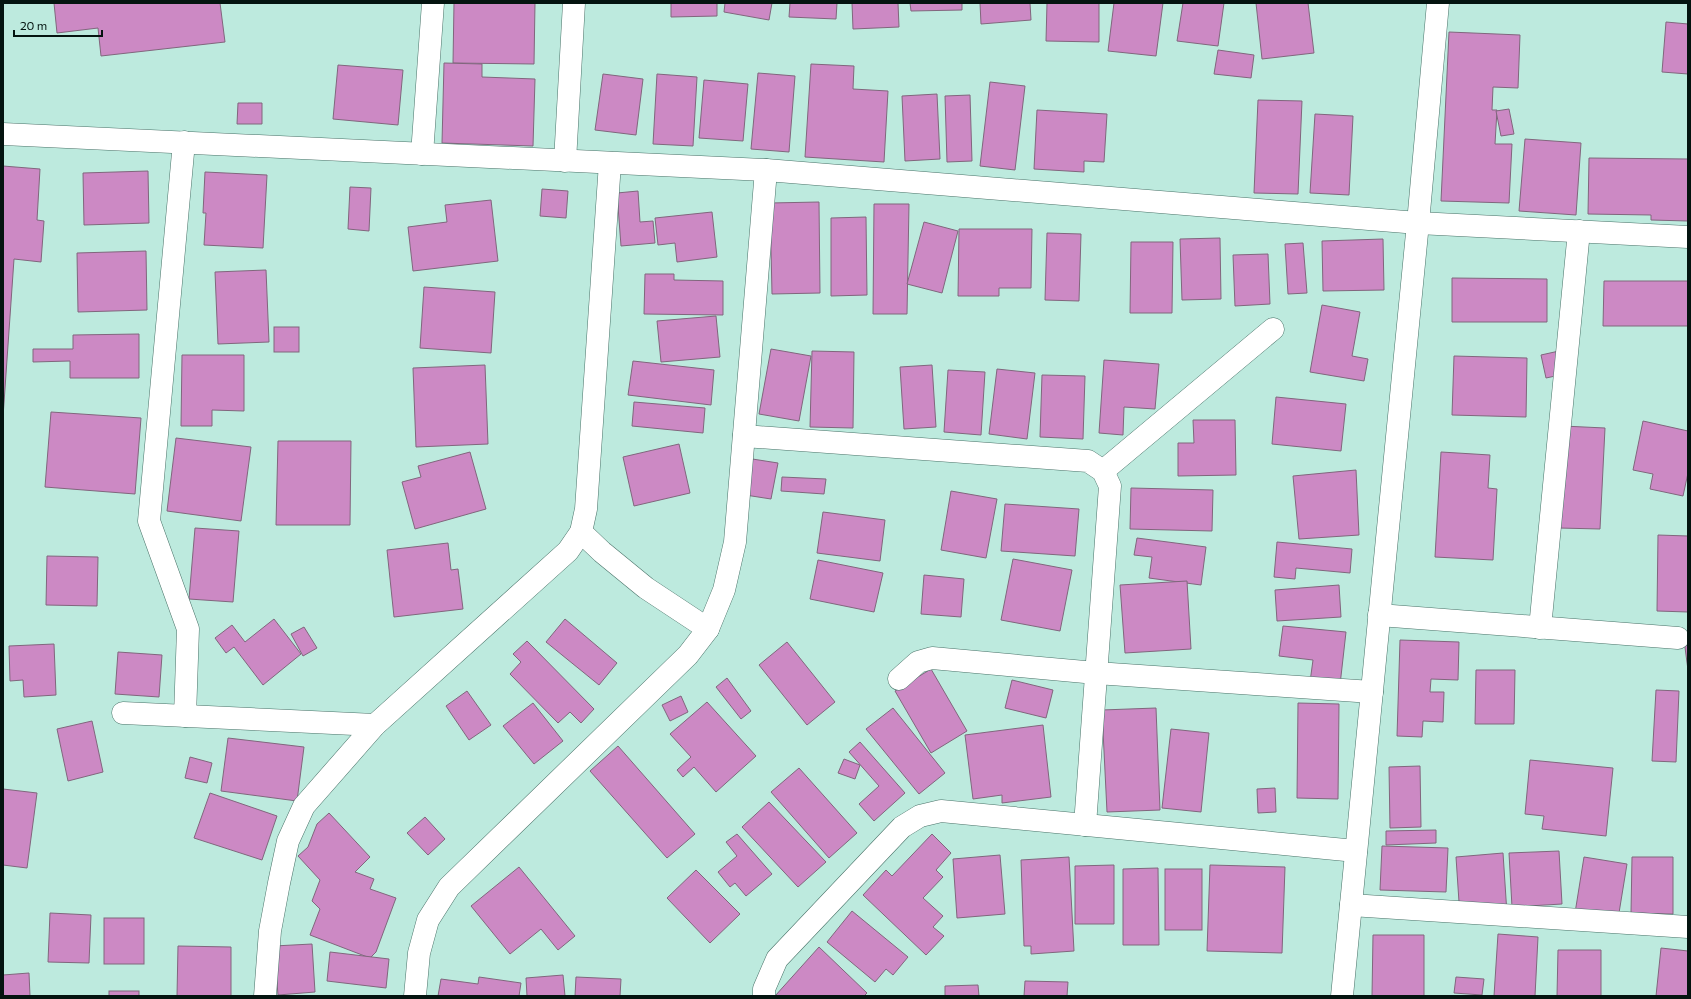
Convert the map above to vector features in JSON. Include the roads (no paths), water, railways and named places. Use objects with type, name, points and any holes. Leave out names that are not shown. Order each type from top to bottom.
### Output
[{"type":"street","points":[[422,154],[433,3]]},
{"type":"street","points":[[565,161],[574,3]]},
{"type":"street","points":[[1342,996],[1418,223],[1438,3]]},
{"type":"street","points":[[3,134],[766,170],[1418,223],[1688,237]]},
{"type":"street","points":[[184,142],[149,521],[188,629],[185,716]]},
{"type":"street","points":[[265,996],[270,931],[288,841],[304,806],[375,725],[568,551],[581,532],[586,509],[610,163]]},
{"type":"street","points":[[415,996],[419,953],[428,920],[450,887],[688,655],[708,629],[724,590],[735,542],[766,170]]},
{"type":"street","points":[[1540,628],[1579,231]]},
{"type":"street","points":[[1103,471],[1273,329]]},
{"type":"street","points":[[744,436],[1088,461],[1103,471],[1110,486],[1085,825]]},
{"type":"street","points":[[581,532],[602,552],[646,588],[708,629]]},
{"type":"street","points":[[1379,616],[1678,638]]},
{"type":"street","points":[[899,680],[918,662],[932,658],[1096,673],[1372,692]]},
{"type":"street","points":[[123,713],[375,725]]},
{"type":"street","points":[[764,996],[764,989],[777,959],[902,827],[920,816],[941,811],[1356,851]]},
{"type":"street","points":[[1351,905],[1688,927]]}]
